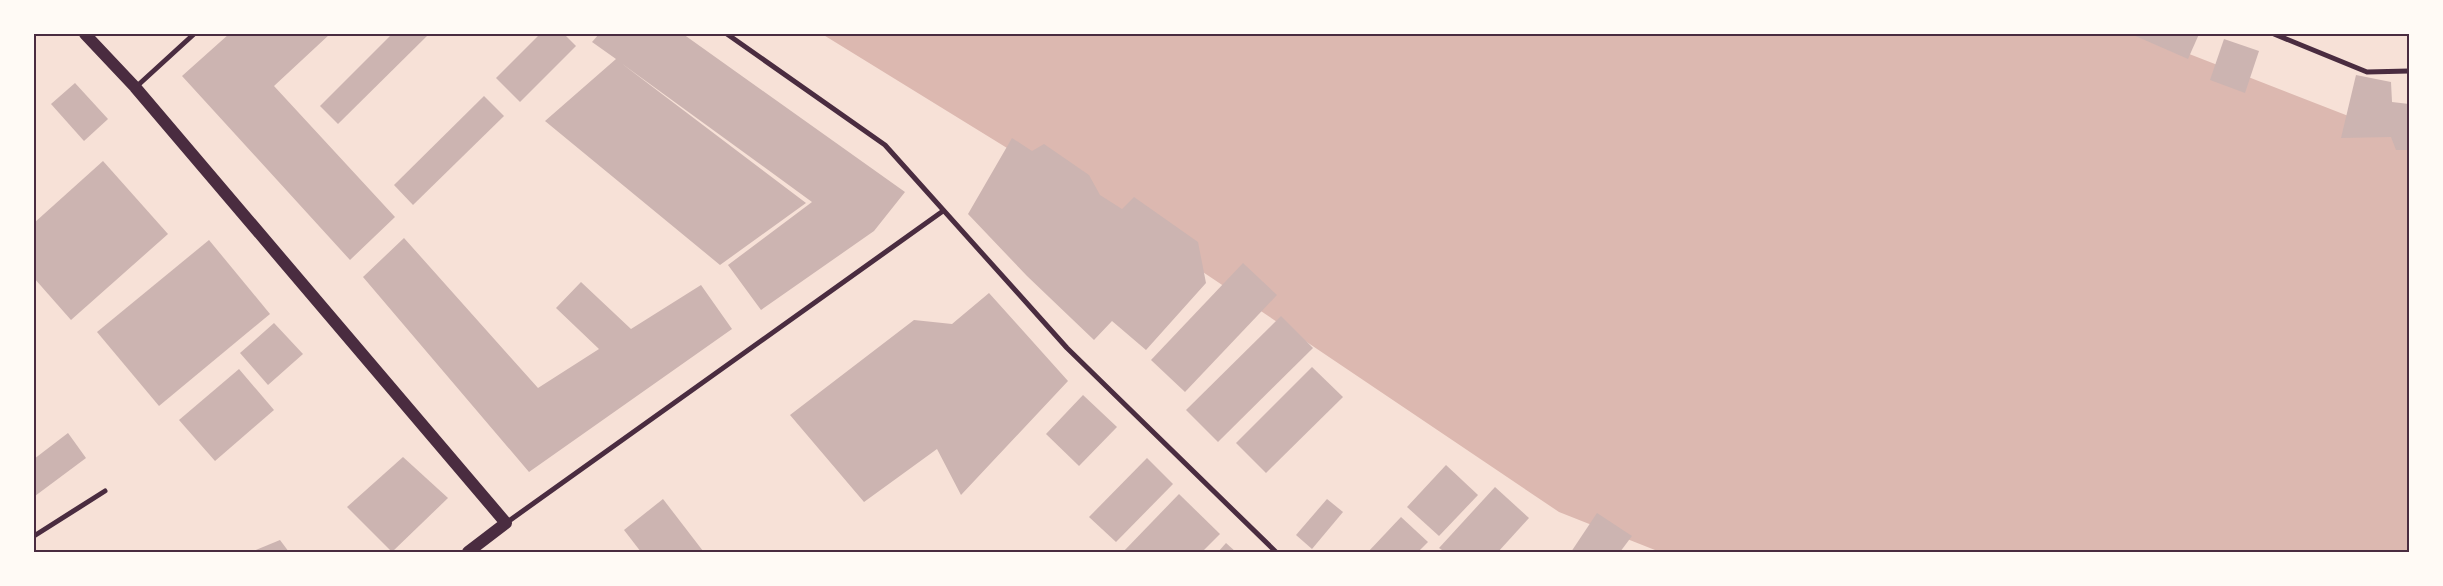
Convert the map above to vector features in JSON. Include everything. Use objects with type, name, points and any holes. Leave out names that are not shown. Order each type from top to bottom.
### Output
[{"type":"main road","points":[[84,34],[136,87],[506,523],[468,552]]},
{"type":"street","points":[[136,87],[194,34]]},
{"type":"street","points":[[727,34],[885,145],[1067,348],[1276,552]]},
{"type":"street","points":[[2274,34],[2367,72],[2409,71]]},
{"type":"street","points":[[506,523],[943,211]]},
{"type":"street","points":[[34,536],[105,491]]},
{"type":"shaded area","points":[[822,34],[2138,34],[2409,138],[2409,552],[1660,552],[1559,512],[1142,231]]},
{"type":"building","points":[[229,34],[330,34],[274,86],[395,217],[350,260],[182,76]]},
{"type":"building","points":[[392,34],[429,34],[338,124],[320,106]]},
{"type":"building","points":[[540,34],[564,34],[576,46],[520,102],[496,78]]},
{"type":"building","points":[[599,34],[683,34],[905,192],[874,231],[761,310],[728,265],[812,202],[621,63],[806,203],[720,265],[545,121],[616,59],[592,42]]},
{"type":"building","points":[[2131,34],[2199,34],[2188,59]]},
{"type":"building","points":[[2224,39],[2259,51],[2245,93],[2210,80]]},
{"type":"building","points":[[2356,75],[2391,82],[2392,102],[2409,104],[2409,150],[2396,150],[2391,137],[2341,138]]},
{"type":"building","points":[[75,83],[108,119],[84,141],[51,104]]},
{"type":"building","points":[[484,96],[504,116],[413,205],[394,185]]},
{"type":"building","points":[[1012,138],[1032,151],[1044,144],[1089,175],[1100,195],[1122,209],[1134,197],[1198,242],[1206,283],[1146,350],[1112,321],[1094,340],[1027,276],[968,214]]},
{"type":"building","points":[[103,161],[168,234],[71,320],[34,278],[34,223]]},
{"type":"building","points":[[404,238],[538,388],[599,349],[556,308],[581,282],[631,329],[701,285],[732,329],[529,472],[363,277]]},
{"type":"building","points":[[209,240],[270,314],[159,406],[97,332]]},
{"type":"building","points":[[1243,263],[1277,295],[1185,392],[1151,360]]},
{"type":"building","points":[[989,293],[1068,381],[961,495],[937,449],[864,502],[790,415],[914,320],[952,324]]},
{"type":"building","points":[[1281,316],[1313,348],[1218,442],[1186,410]]},
{"type":"building","points":[[274,323],[303,354],[268,385],[240,353]]},
{"type":"building","points":[[1312,367],[1343,397],[1266,473],[1236,443]]},
{"type":"building","points":[[239,369],[274,410],[215,461],[179,420]]},
{"type":"building","points":[[1083,395],[1117,427],[1079,466],[1046,434]]},
{"type":"building","points":[[68,433],[86,458],[35,496],[34,459]]},
{"type":"building","points":[[403,457],[448,498],[392,552],[347,507]]},
{"type":"building","points":[[1147,458],[1173,484],[1116,542],[1089,517]]},
{"type":"building","points":[[1446,465],[1478,495],[1439,536],[1407,507]]},
{"type":"building","points":[[1495,487],[1529,518],[1498,552],[1445,552],[1439,548]]},
{"type":"building","points":[[1179,494],[1220,534],[1202,552],[1123,552]]},
{"type":"building","points":[[663,499],[702,552],[641,552],[624,530]]},
{"type":"building","points":[[1327,499],[1343,512],[1312,549],[1296,535]]},
{"type":"building","points":[[1597,513],[1632,536],[1620,552],[1571,552]]},
{"type":"building","points":[[1401,517],[1428,542],[1418,552],[1368,552]]},
{"type":"building","points":[[280,540],[289,552],[251,552]]},
{"type":"building","points":[[1226,543],[1236,552],[1218,552]]}]
